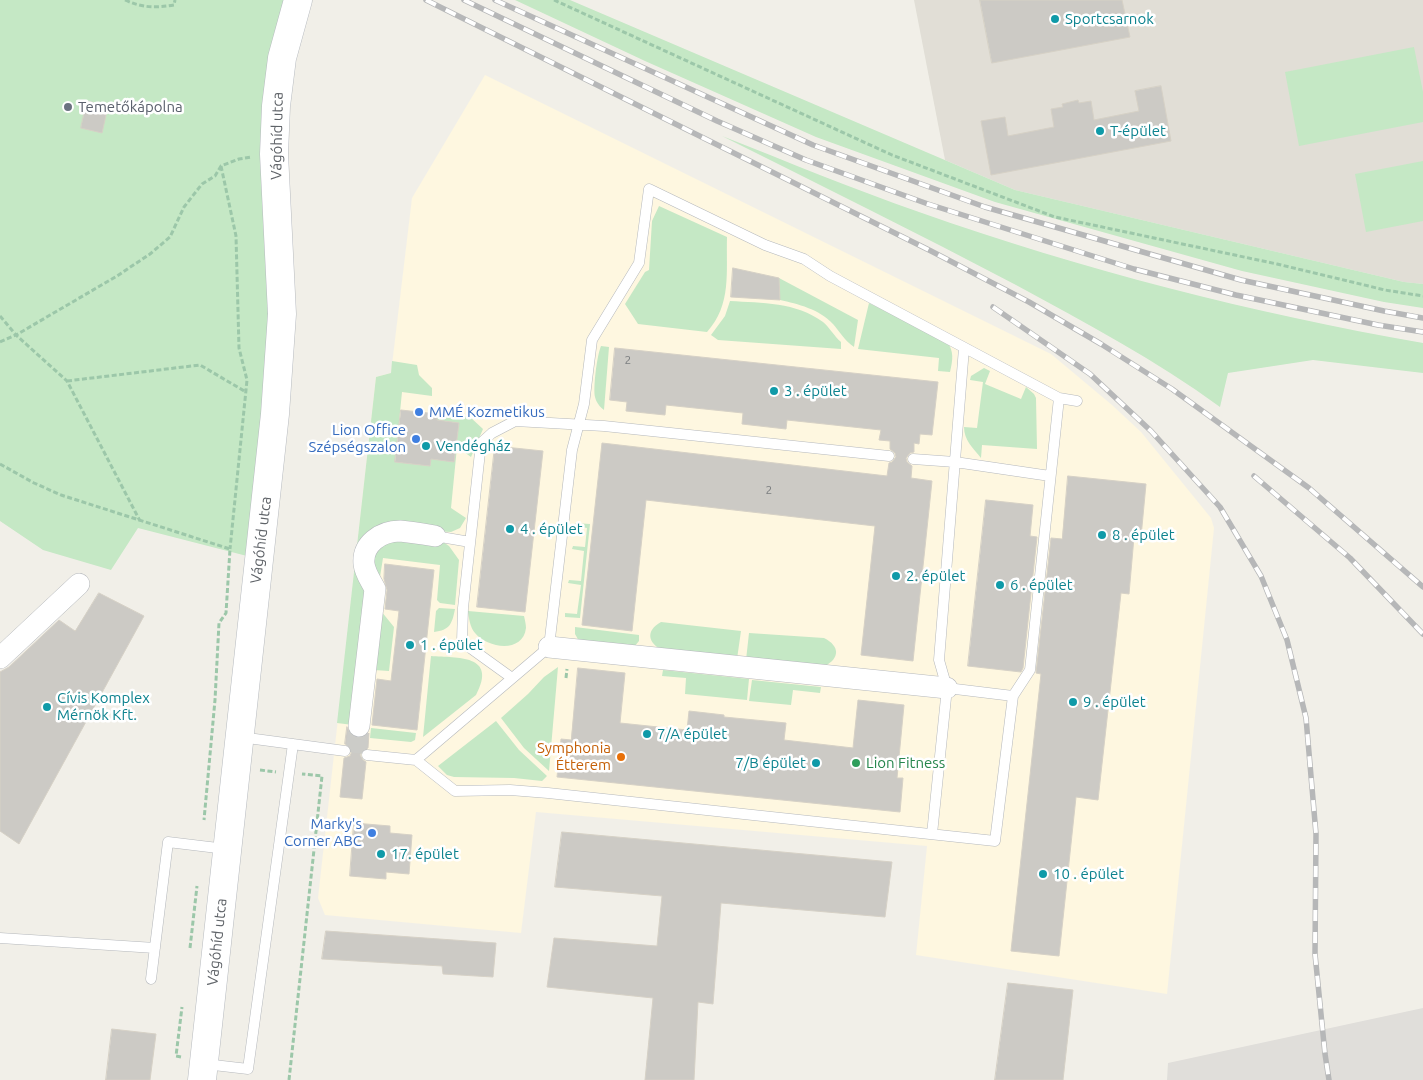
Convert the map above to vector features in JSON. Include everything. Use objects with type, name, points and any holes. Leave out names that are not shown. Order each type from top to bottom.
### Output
[{"type":"main road","name":"Vágóhíd utca","points":[[203,1072],[214,847],[239,736],[275,414],[282,314],[274,154],[276,106],[282,58],[298,0]]},
{"type":"street","points":[[359,726],[376,589],[367,575],[364,564],[366,552],[371,542],[384,534],[398,531],[435,536]]},
{"type":"street","points":[[0,658],[79,584]]},
{"type":"street","points":[[549,647],[947,688]]},
{"type":"lane","points":[[416,760],[549,647],[572,450],[584,404],[592,340],[639,262],[649,189],[766,245],[804,259],[830,276],[1059,398],[1077,401]]},
{"type":"lane","points":[[932,834],[947,688],[939,660],[964,348]]},
{"type":"lane","points":[[367,754],[416,760],[455,791],[510,790],[548,793],[995,841],[1013,696],[1030,670],[1059,398]]},
{"type":"lane","points":[[512,678],[462,642],[463,608],[481,443],[492,433],[515,421],[578,424],[889,456]]},
{"type":"lane","points":[[913,459],[955,462],[1050,476]]},
{"type":"lane","points":[[435,536],[470,542]]},
{"type":"lane","points":[[947,688],[1013,696]]},
{"type":"lane","points":[[239,736],[344,751]]},
{"type":"lane","points":[[203,1072],[248,1069],[294,744]]},
{"type":"lane","points":[[152,979],[168,842],[214,847]]},
{"type":"lane","points":[[0,938],[155,948]]},
{"type":"path","points":[[125,0],[146,7],[160,8],[174,4],[175,0]]},
{"type":"path","points":[[554,0],[892,155],[1055,217],[1277,264],[1385,290],[1423,296]]},
{"type":"path","points":[[0,342],[16,335],[118,276],[150,254],[170,237],[184,207],[202,184],[215,176],[220,166],[238,158]]},
{"type":"path","points":[[214,847],[215,700],[219,623],[226,613],[230,549],[247,380],[239,348],[236,236],[220,166]]},
{"type":"path","points":[[0,316],[16,335],[67,381],[140,521]]},
{"type":"path","points":[[67,381],[200,365],[246,392]]},
{"type":"path","points":[[0,464],[34,483],[61,495],[230,549]]},
{"type":"path","points":[[289,1080],[322,776]]},
{"type":"path","points":[[190,948],[197,883]]},
{"type":"path","points":[[176,1056],[182,1007]]},
{"type":"shaded area","points":[[914,0],[1423,0],[1423,284],[1404,282],[1015,190],[945,160]]},
{"type":"shaded area","points":[[485,75],[1051,354],[1141,432],[1211,518],[1214,528],[1167,994],[916,955],[927,846],[536,812],[521,933],[325,915],[318,898],[376,377],[391,373],[412,198]]},
{"type":"shaded area","points":[[1423,1008],[1423,1080],[1167,1080],[1168,1063]]},
{"type":"green space","points":[[0,0],[284,0],[265,179],[268,314],[264,434],[247,556],[138,528],[111,570],[43,550],[0,521]]},
{"type":"green space","points":[[515,0],[570,0],[1015,190],[1404,282],[1423,284],[1423,308],[1384,302],[1242,271],[995,202],[816,137],[645,61]]},
{"type":"green space","points":[[1414,47],[1423,92],[1423,122],[1299,146],[1285,72]]},
{"type":"green space","points":[[722,136],[894,203],[1043,253],[1232,304],[1423,343],[1423,373],[1313,360],[1228,373],[1220,407],[1171,373],[1042,299],[906,228]]},
{"type":"green space","points":[[1423,161],[1423,221],[1366,232],[1355,174]]},
{"type":"green space","points":[[659,206],[727,237],[727,275],[724,299],[721,311],[707,332],[638,324],[625,304],[645,272],[649,270],[652,221]]},
{"type":"green space","points":[[779,278],[858,320],[854,347],[821,314],[801,305],[780,300]]},
{"type":"green space","points":[[730,301],[766,303],[790,307],[813,315],[823,322],[841,342],[841,349],[718,340],[711,335],[725,316]]},
{"type":"green space","points":[[869,303],[947,341],[952,356],[950,372],[938,371],[939,358],[858,349]]},
{"type":"green space","points":[[601,346],[609,347],[604,410],[597,403],[595,393],[595,379]]},
{"type":"green space","points":[[392,361],[417,365],[419,375],[432,388],[432,396],[402,392],[395,462],[430,466],[431,459],[454,462],[459,423],[437,420],[437,414],[470,417],[483,429],[471,457],[457,447],[451,508],[466,518],[460,528],[451,532],[381,528],[365,584],[353,725],[337,723],[376,377],[391,373]]},
{"type":"green space","points":[[984,368],[990,371],[985,384],[1021,399],[1026,387],[1034,394],[1036,398],[1037,449],[982,445],[981,458],[970,444],[964,432],[964,427],[977,428],[983,382],[970,380],[971,376]]},
{"type":"green space","points":[[575,523],[590,524],[580,618],[565,617],[565,613],[577,614],[581,585],[568,583],[569,580],[581,581],[584,551],[572,549],[573,546],[585,547],[587,528],[575,526]]},
{"type":"green space","points":[[386,539],[443,542],[449,546],[459,560],[455,605],[440,603],[437,600],[440,565],[383,558],[379,583],[371,553]]},
{"type":"green space","points":[[439,608],[455,609],[453,619],[447,628],[434,632],[436,611]]},
{"type":"green space","points":[[381,611],[394,627],[389,671],[374,670]]},
{"type":"green space","points":[[468,611],[524,616],[526,628],[518,642],[512,645],[496,645],[481,638],[473,631]]},
{"type":"green space","points":[[661,622],[741,631],[737,659],[663,651],[654,644],[650,637],[652,629]]},
{"type":"green space","points":[[575,627],[639,635],[639,641],[634,647],[579,641],[575,634]]},
{"type":"green space","points":[[749,633],[824,638],[833,645],[836,652],[830,663],[825,666],[746,660]]},
{"type":"green space","points":[[431,656],[462,658],[472,661],[478,665],[482,672],[481,682],[476,695],[423,737]]},
{"type":"green space","points":[[558,667],[549,771],[524,748],[501,718],[544,677]]},
{"type":"green space","points":[[663,670],[749,679],[747,700],[685,694],[686,678],[662,676]]},
{"type":"green space","points":[[752,680],[821,687],[820,693],[793,690],[791,705],[749,701]]},
{"type":"green space","points":[[496,721],[519,750],[547,776],[542,781],[514,778],[454,777],[447,775],[438,766]]},
{"type":"green space","points":[[371,728],[416,733],[415,740],[411,742],[370,738]]},
{"type":"building","name":"Sportcsarnok","points":[[980,0],[1122,0],[1130,37],[992,63]]},
{"type":"building","name":"T-épület","points":[[1161,86],[1171,141],[991,175],[981,121],[1005,117],[1008,136],[1054,127],[1051,109],[1063,107],[1062,104],[1078,100],[1079,103],[1091,101],[1094,120],[1139,111],[1135,91]]},
{"type":"building","points":[[87,101],[108,106],[102,133],[81,128]]},
{"type":"building","points":[[733,268],[779,278],[780,300],[731,297]]},
{"type":"building","name":"2. épület","points":[[615,348],[938,382],[932,435],[920,434],[919,444],[914,443],[914,452],[910,453],[906,458],[907,462],[912,466],[911,478],[932,481],[913,661],[861,655],[875,526],[646,500],[632,631],[582,625],[602,443],[887,476],[889,463],[896,457],[895,453],[890,449],[890,441],[879,440],[881,430],[787,420],[786,429],[742,424],[743,413],[666,405],[665,415],[626,411],[627,402],[610,400]]},
{"type":"building","name":"Vendégház","points":[[401,410],[437,414],[437,420],[459,423],[454,462],[431,459],[430,466],[395,462]]},
{"type":"building","name":"4 . épület","points":[[495,446],[543,451],[525,612],[477,607]]},
{"type":"building","points":[[1068,476],[1146,484],[1141,537],[1134,537],[1129,594],[1121,593],[1098,800],[1076,797],[1059,956],[1011,951],[1041,674],[1036,673],[1051,538],[1062,539]]},
{"type":"building","name":"6 . épület","points":[[986,500],[1033,505],[1030,536],[1037,537],[1023,668],[1021,672],[968,666]]},
{"type":"building","name":"1 . épület","points":[[385,564],[434,570],[417,730],[372,725],[377,679],[391,681],[399,611],[385,609],[387,590],[384,579]]},
{"type":"building","name":"Cívis Komplex Mérnök Kft.","points":[[99,593],[144,616],[19,844],[0,831],[0,672],[9,667],[59,620],[75,631]]},
{"type":"building","points":[[578,668],[625,673],[620,723],[687,730],[689,711],[724,715],[724,717],[786,723],[784,740],[853,748],[858,700],[904,705],[897,778],[903,778],[900,812],[557,777],[561,739],[571,740]]},
{"type":"building","points":[[347,727],[351,736],[357,738],[363,738],[369,733],[368,748],[362,751],[360,755],[366,762],[362,799],[340,797],[344,758],[350,756],[352,751],[350,746],[345,744]]},
{"type":"building","name":"17. épület","points":[[354,823],[390,826],[390,833],[412,835],[409,874],[386,872],[386,879],[350,876]]},
{"type":"building","points":[[562,832],[892,862],[885,917],[721,903],[713,1004],[698,1002],[694,1080],[645,1080],[653,998],[547,987],[554,938],[657,946],[662,896],[555,887]]},
{"type":"building","points":[[326,931],[496,943],[493,977],[443,974],[442,966],[322,959]]},
{"type":"building","points":[[1008,983],[1073,990],[1063,1080],[995,1080]]},
{"type":"building","points":[[112,1029],[156,1034],[150,1080],[106,1080]]},
{"type":"tunnel","points":[[356,753],[359,726]]},
{"type":"railway","points":[[426,0],[931,251],[1029,302],[1101,344],[1172,389],[1309,488],[1423,587]]},
{"type":"railway","points":[[464,0],[717,121],[806,160],[928,204],[1134,269],[1236,295],[1378,325],[1423,332]]},
{"type":"railway","points":[[495,0],[813,145],[985,207],[1241,280],[1423,318]]},
{"type":"railway","points":[[993,307],[1090,374],[1151,431],[1220,507],[1261,576],[1287,640],[1306,718],[1316,834],[1315,954],[1329,1080]]},
{"type":"railway","points":[[1254,476],[1350,558],[1423,634]]},
{"type":"place","name":"Sportcsarnok","points":[[1055,19]]},
{"type":"place","name":"Temetőkápolna","points":[[68,107]]},
{"type":"place","name":"T-épület","points":[[1100,131]]},
{"type":"place","name":"3 . épület","points":[[774,391]]},
{"type":"place","name":"MMÉ Kozmetikus","points":[[419,412]]},
{"type":"place","name":"Lion Office Szépségszalon","points":[[416,439]]},
{"type":"place","name":"Vendégház","points":[[426,446]]},
{"type":"place","name":"4 . épület","points":[[510,529]]},
{"type":"place","name":"8 . épület","points":[[1102,535]]},
{"type":"place","name":"2. épület","points":[[896,576]]},
{"type":"place","name":"6 . épület","points":[[1000,585]]},
{"type":"place","name":"1 . épület","points":[[410,645]]},
{"type":"place","name":"9 . épület","points":[[1073,702]]},
{"type":"place","name":"Cívis Komplex Mérnök Kft.","points":[[47,707]]},
{"type":"place","name":"7/A épület","points":[[647,734]]},
{"type":"place","name":"Symphonia Étterem","points":[[621,757]]},
{"type":"place","name":"7/B épület","points":[[816,763]]},
{"type":"place","name":"Lion Fitness","points":[[856,763]]},
{"type":"place","name":"Marky's Corner ABC","points":[[372,833]]},
{"type":"place","name":"17. épület","points":[[381,854]]},
{"type":"place","name":"10 . épület","points":[[1043,874]]}]
